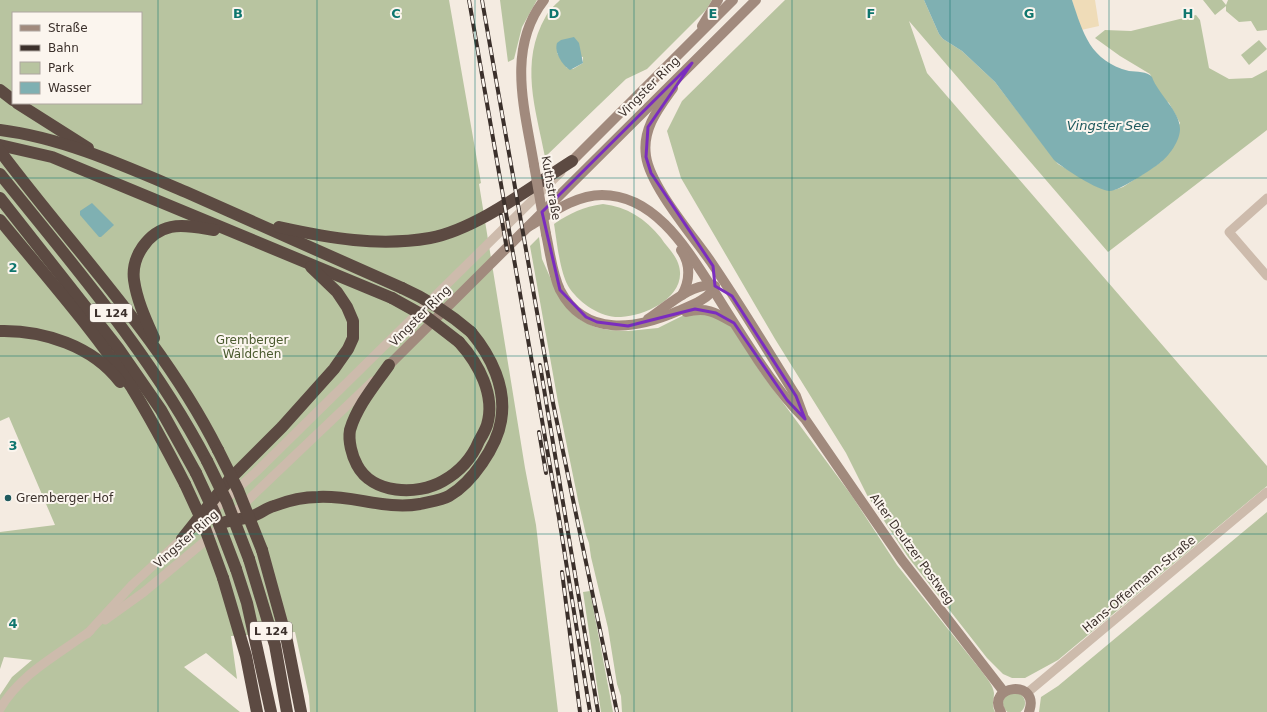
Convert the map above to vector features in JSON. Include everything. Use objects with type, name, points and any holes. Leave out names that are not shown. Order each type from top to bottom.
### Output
[{"type":"highway","points":[[1,91],[12,99]]},
{"type":"highway","points":[[19,104],[108,160]]},
{"type":"highway","points":[[0,130],[45,139],[108,160],[254,222],[420,296],[455,318],[471,332],[482,345],[497,376],[501,396],[501,420],[496,437],[484,462],[472,476],[449,496],[421,504],[398,507],[339,498],[318,497],[273,506],[253,516],[225,522]]},
{"type":"highway","points":[[0,145],[52,157],[392,298],[428,318],[460,342],[475,362],[485,386],[489,405],[487,424],[475,450],[466,462],[442,482],[414,490],[392,490],[374,483],[360,472],[352,456],[350,432],[356,414],[389,365]]},
{"type":"highway","points":[[3,156],[161,354],[190,400],[218,450],[238,490],[262,550],[287,641],[301,712]]},
{"type":"highway","points":[[254,222],[349,241],[378,243],[431,237],[466,225],[497,208],[572,161]]},
{"type":"highway","name":"L 124","points":[[0,174],[99,298],[140,353],[175,405],[207,461],[227,502],[249,559],[275,645],[287,708]]},
{"type":"highway","name":"L 124","points":[[0,198],[118,348],[160,410],[196,473],[215,514],[247,603],[271,707]]},
{"type":"highway","points":[[0,220],[107,353],[131,387],[161,436],[203,523],[223,578],[244,649],[257,712]]},
{"type":"highway","points":[[161,354],[140,305],[134,280],[135,260],[146,243],[158,233],[171,227],[193,227],[235,234]]},
{"type":"highway","points":[[182,538],[229,480],[282,427],[334,369],[348,349],[352,338],[353,322],[347,307],[336,292],[308,263]]},
{"type":"highway","points":[[0,331],[38,334],[81,349],[116,377],[161,436]]},
{"type":"main road","name":"Kuthstraße","points":[[544,0],[532,18],[526,33],[521,60],[521,88],[546,234],[554,275],[560,290],[576,310],[597,322],[612,326],[628,326],[663,318],[689,306],[713,287]]},
{"type":"main road","points":[[694,39],[718,0]]},
{"type":"main road","name":"Vingster Ring","points":[[572,161],[733,0]]},
{"type":"main road","name":"Vingster Ring","points":[[389,365],[756,0]]},
{"type":"main road","name":"Alter Deutzer Postweg","points":[[692,63],[658,110],[648,127],[645,143],[646,157],[651,172],[662,193],[713,266],[796,396],[805,419]]},
{"type":"main road","points":[[528,227],[570,202],[584,197],[601,195],[620,197],[636,203],[661,222],[686,258],[688,272],[687,282],[682,295]]},
{"type":"main road","name":"Alter Deutzer Postweg","points":[[661,222],[681,242],[713,287],[734,323],[787,400],[805,419],[902,560],[1004,692]]},
{"type":"main road","points":[[713,266],[713,287]]},
{"type":"main road","points":[[642,324],[682,295],[695,289],[720,287],[732,296]]},
{"type":"main road","points":[[663,318],[704,309],[716,313],[734,323]]},
{"type":"main road","points":[[1001,712],[998,703],[1004,692],[1016,688],[1027,693],[1031,705],[1029,712]]},
{"type":"street","name":"Vingster Ring","points":[[86,634],[132,585],[256,472],[572,161]]},
{"type":"street","points":[[1267,198],[1229,232],[1267,276]]},
{"type":"street","name":"Vingster Ring","points":[[0,709],[19,683],[38,667],[144,592],[225,522],[389,365]]},
{"type":"street","name":"Hans-Offermann-Straße","points":[[1027,693],[1267,492]]},
{"type":"highlighted area","points":[[692,63],[648,127],[646,157],[651,173],[713,266],[715,286],[732,296],[796,396],[805,419],[787,400],[734,323],[716,313],[695,309],[628,326],[597,322],[586,317],[560,290],[542,212]]},
{"type":"green space","name":"Gremberger Wäldchen","points":[[0,0],[449,0],[481,183],[479,184],[525,468],[536,525],[558,712],[310,712],[309,696],[295,632],[231,636],[237,679],[206,653],[184,667],[240,712],[0,712],[0,695],[12,677],[32,660],[4,657],[0,669],[0,532],[55,525],[9,417],[0,421]]},
{"type":"green space","points":[[500,0],[537,0],[522,27],[514,59],[508,62]]},
{"type":"green space","points":[[560,0],[712,0],[706,10],[647,69],[626,79],[545,157],[534,104],[531,69],[533,51],[538,34],[547,14]],"holes":[[[557,53],[583,57],[583,63],[573,69],[567,68]]]},
{"type":"green space","points":[[785,0],[924,0],[939,34],[943,39],[962,51],[995,82],[1058,164],[1098,187],[1114,190],[1123,187],[1161,162],[1180,123],[1169,103],[1155,86],[1150,74],[1120,56],[1095,38],[1105,30],[1131,31],[1196,15],[1200,20],[1209,68],[1229,79],[1252,78],[1267,70],[1267,130],[1108,252],[909,21],[927,73],[1267,466],[1267,486],[1058,660],[1025,678],[1012,678],[1003,674],[987,658],[908,557],[867,495],[846,453],[775,339],[681,178],[667,131],[682,101]]},
{"type":"green space","points":[[1203,0],[1222,0],[1226,5],[1228,0],[1267,0],[1267,30],[1257,31],[1251,21],[1239,22],[1226,11],[1226,6],[1215,15]]},
{"type":"green space","points":[[1259,40],[1267,49],[1249,65],[1241,55]]},
{"type":"green space","points":[[603,204],[628,211],[642,219],[661,238],[677,260],[680,274],[678,285],[664,302],[643,313],[631,316],[614,317],[599,313],[586,305],[575,295],[570,289],[564,275],[559,258],[554,224],[577,211]]},
{"type":"green space","points":[[539,237],[542,259],[557,293],[579,319],[595,327],[608,330],[628,331],[658,328],[684,315],[699,311],[718,316],[732,328],[761,373],[852,496],[897,565],[990,682],[994,693],[993,705],[995,712],[622,712],[621,696],[617,684],[608,628],[578,500],[558,402],[530,246]]},
{"type":"green space","points":[[1267,512],[1267,712],[1039,712],[1041,697],[1058,686]]},
{"type":"green space","points":[[590,591],[613,712],[601,712],[583,592]]},
{"type":"green space","points":[[1010,693],[1018,693],[1024,699],[1024,707],[1018,713],[1010,713],[1004,707],[1004,699]]},
{"type":"sand","points":[[1072,0],[1095,0],[1099,26],[1081,30]]},
{"type":"water","name":"Vingster See","points":[[924,0],[1072,0],[1080,24],[1090,44],[1097,53],[1105,60],[1116,66],[1129,71],[1145,73],[1152,77],[1159,90],[1173,109],[1179,122],[1180,134],[1173,148],[1156,166],[1114,190],[1105,190],[1081,178],[1054,160],[995,82],[962,51],[943,39],[939,34]]},
{"type":"water","points":[[574,37],[579,43],[583,63],[570,70],[559,58],[556,47],[557,43],[561,40]]},
{"type":"water","points":[[92,203],[114,225],[101,237],[99,237],[80,215],[80,211]]},
{"type":"railway","points":[[469,0],[559,518],[590,712]]},
{"type":"railway","points":[[482,0],[553,403],[617,712]]},
{"type":"railway","points":[[501,215],[507,250]]},
{"type":"railway","points":[[540,365],[598,712]]},
{"type":"railway","points":[[539,432],[546,473]]},
{"type":"railway","points":[[562,572],[580,712]]},
{"type":"place","name":"Gremberger Hof","points":[[8,498]]}]
